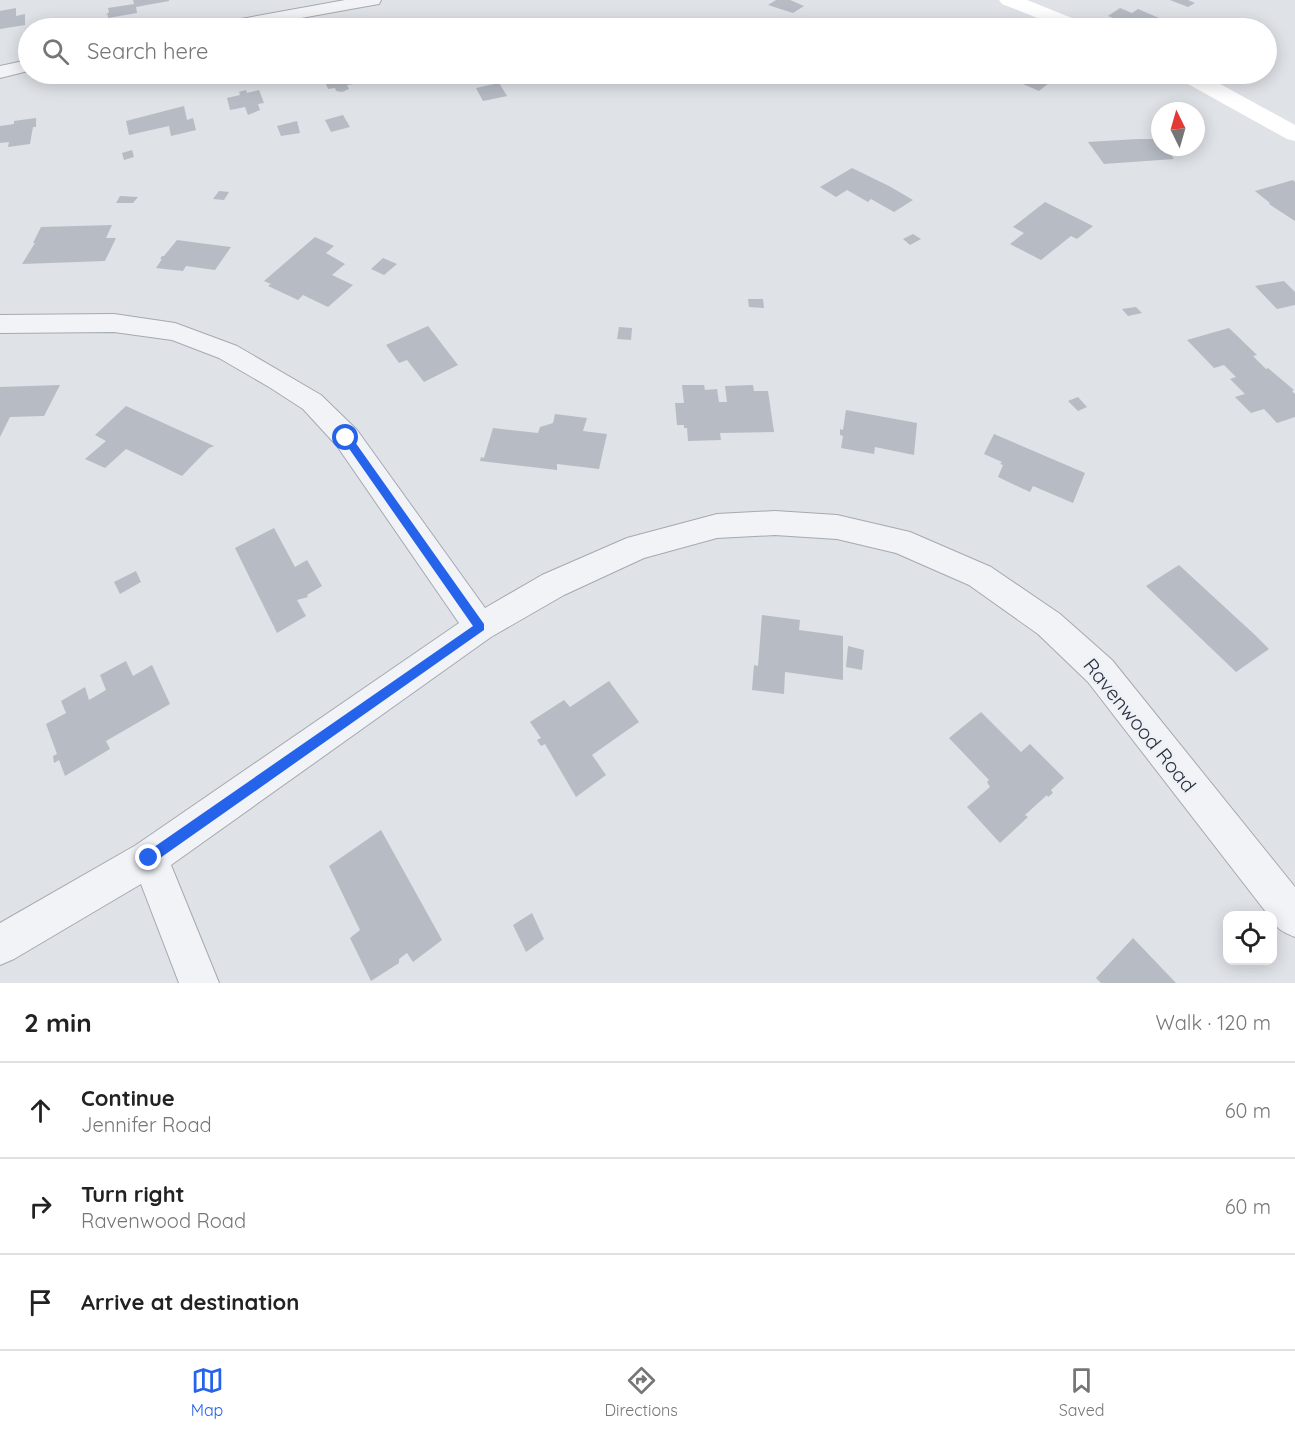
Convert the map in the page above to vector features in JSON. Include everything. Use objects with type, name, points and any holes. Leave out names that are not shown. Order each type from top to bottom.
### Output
[{"type":"street","points":[[274,18],[372,0]]},
{"type":"street","points":[[1009,0],[1055,18]]},
{"type":"street","points":[[0,72],[18,68]]},
{"type":"street","points":[[1205,84],[1295,134]]},
{"type":"street","points":[[0,324],[114,323],[175,332],[228,352],[278,380],[312,402],[346,438],[480,627]]},
{"type":"street","name":"Ravenwood Road","points":[[0,945],[149,858],[480,627],[553,585],[638,547],[717,526],[775,523],[837,527],[900,541],[980,576],[1049,624],[1100,671],[1295,918]]},
{"type":"street","points":[[149,858],[199,983]]},
{"type":"building","points":[[133,0],[169,1],[136,7],[137,13],[108,18],[106,15],[109,12],[108,8],[134,4]]},
{"type":"building","points":[[776,0],[790,0],[804,6],[793,13],[768,5]]},
{"type":"building","points":[[1170,0],[1188,0],[1195,3],[1188,7]]},
{"type":"building","points":[[16,8],[16,16],[25,14],[25,18],[18,18],[18,26],[0,29],[0,11]]},
{"type":"building","points":[[1120,8],[1132,13],[1138,9],[1159,18],[1113,18],[1108,16]]},
{"type":"building","points":[[326,84],[353,84],[347,85],[349,89],[342,92],[336,91],[335,88],[328,89]]},
{"type":"building","points":[[500,84],[507,96],[483,101],[476,88]]},
{"type":"building","points":[[1023,84],[1048,84],[1039,91]]},
{"type":"building","points":[[246,90],[247,93],[259,90],[264,103],[258,104],[260,110],[248,115],[245,107],[230,110],[227,98],[240,95],[239,92]]},
{"type":"building","points":[[184,106],[187,120],[193,118],[196,130],[171,136],[169,126],[129,135],[126,121]]},
{"type":"building","points":[[343,115],[350,127],[331,132],[325,120]]},
{"type":"building","points":[[36,118],[36,127],[33,127],[30,144],[8,147],[9,142],[0,143],[0,126],[14,124],[14,121]]},
{"type":"building","points":[[297,121],[300,133],[281,136],[277,126]]},
{"type":"building","points":[[1151,139],[1151,156],[1172,156],[1174,159],[1104,164],[1088,142]]},
{"type":"building","points":[[132,150],[134,157],[124,160],[122,153]]},
{"type":"building","points":[[852,168],[913,200],[894,212],[871,199],[868,202],[847,190],[836,197],[820,187]]},
{"type":"building","points":[[1293,180],[1295,182],[1295,221],[1269,204],[1255,191]]},
{"type":"building","points":[[219,191],[229,192],[224,200],[213,199]]},
{"type":"building","points":[[120,196],[138,197],[133,203],[116,203]]},
{"type":"building","points":[[1045,202],[1093,226],[1077,239],[1071,236],[1041,260],[1010,244],[1024,233],[1013,227]]},
{"type":"building","points":[[112,225],[106,238],[116,238],[105,261],[22,264],[35,243],[33,243],[41,227]]},
{"type":"building","points":[[913,234],[921,239],[910,245],[903,239]]},
{"type":"building","points":[[315,237],[334,246],[326,253],[345,264],[332,275],[353,285],[328,307],[303,295],[298,300],[268,286],[271,284],[264,281]]},
{"type":"building","points":[[177,240],[231,247],[215,270],[186,266],[183,271],[156,268],[162,256]]},
{"type":"building","points":[[383,258],[397,264],[384,275],[371,269]]},
{"type":"building","points":[[1284,281],[1295,292],[1295,305],[1277,309],[1255,286]]},
{"type":"building","points":[[748,299],[763,299],[764,308],[749,307]]},
{"type":"building","points":[[1136,307],[1142,313],[1128,316],[1122,309]]},
{"type":"building","points":[[428,326],[458,365],[424,382],[407,360],[399,363],[386,345]]},
{"type":"building","points":[[619,327],[632,328],[631,340],[617,339]]},
{"type":"building","points":[[1229,328],[1257,355],[1253,356],[1266,369],[1268,368],[1294,390],[1292,391],[1295,394],[1295,417],[1277,423],[1264,409],[1251,413],[1235,397],[1245,394],[1230,379],[1236,377],[1224,365],[1214,368],[1187,340]]},
{"type":"building","points":[[60,385],[44,416],[10,417],[0,437],[0,387]]},
{"type":"building","points":[[682,385],[704,385],[705,390],[717,389],[719,402],[727,402],[725,386],[753,385],[754,391],[768,391],[774,432],[720,433],[721,440],[688,441],[687,428],[684,428],[684,425],[677,425],[675,403],[684,403]]},
{"type":"building","points":[[1078,397],[1087,407],[1078,411],[1068,401]]},
{"type":"building","points":[[126,406],[214,446],[209,448],[182,476],[126,449],[105,468],[85,459],[106,441],[95,435]]},
{"type":"building","points":[[846,410],[917,423],[914,455],[875,447],[874,454],[841,448],[843,436],[840,435],[840,429],[843,430]]},
{"type":"building","points":[[555,414],[587,418],[583,431],[607,434],[599,469],[557,464],[557,470],[480,461],[481,457],[484,458],[493,428],[538,433],[540,427],[553,423]]},
{"type":"building","points":[[994,434],[1085,473],[1073,503],[1033,486],[1030,492],[998,477],[1002,462],[984,454]]},
{"type":"building","points":[[274,528],[295,567],[307,560],[322,586],[307,595],[308,597],[297,600],[306,616],[277,633],[235,548]]},
{"type":"building","points":[[1179,565],[1269,649],[1236,672],[1146,586]]},
{"type":"building","points":[[136,571],[141,582],[120,594],[114,582]]},
{"type":"building","points":[[762,615],[800,620],[799,630],[843,636],[843,680],[785,672],[784,694],[752,690],[754,665],[758,666]]},
{"type":"building","points":[[848,646],[864,650],[862,670],[846,667]]},
{"type":"building","points":[[126,661],[133,676],[152,665],[170,704],[106,741],[110,749],[65,776],[59,760],[54,763],[53,756],[57,754],[46,724],[66,713],[61,701],[85,687],[89,700],[106,690],[100,675]]},
{"type":"building","points":[[609,681],[639,722],[592,755],[606,775],[576,797],[545,744],[541,746],[537,740],[541,738],[530,722],[564,700],[570,707]]},
{"type":"building","points":[[981,712],[1021,752],[1030,744],[1064,778],[1051,790],[1053,793],[1048,797],[1047,795],[1025,815],[1028,817],[1000,843],[967,807],[990,787],[987,782],[989,780],[949,738]]},
{"type":"building","points":[[381,830],[442,940],[413,962],[407,953],[399,959],[399,963],[371,981],[350,938],[360,930],[329,866]]},
{"type":"building","points":[[532,913],[544,939],[526,952],[513,925]]},
{"type":"building","points":[[1133,938],[1176,983],[1101,983],[1096,978]]},
{"type":"route","points":[[149,858],[480,627],[346,438]]}]
